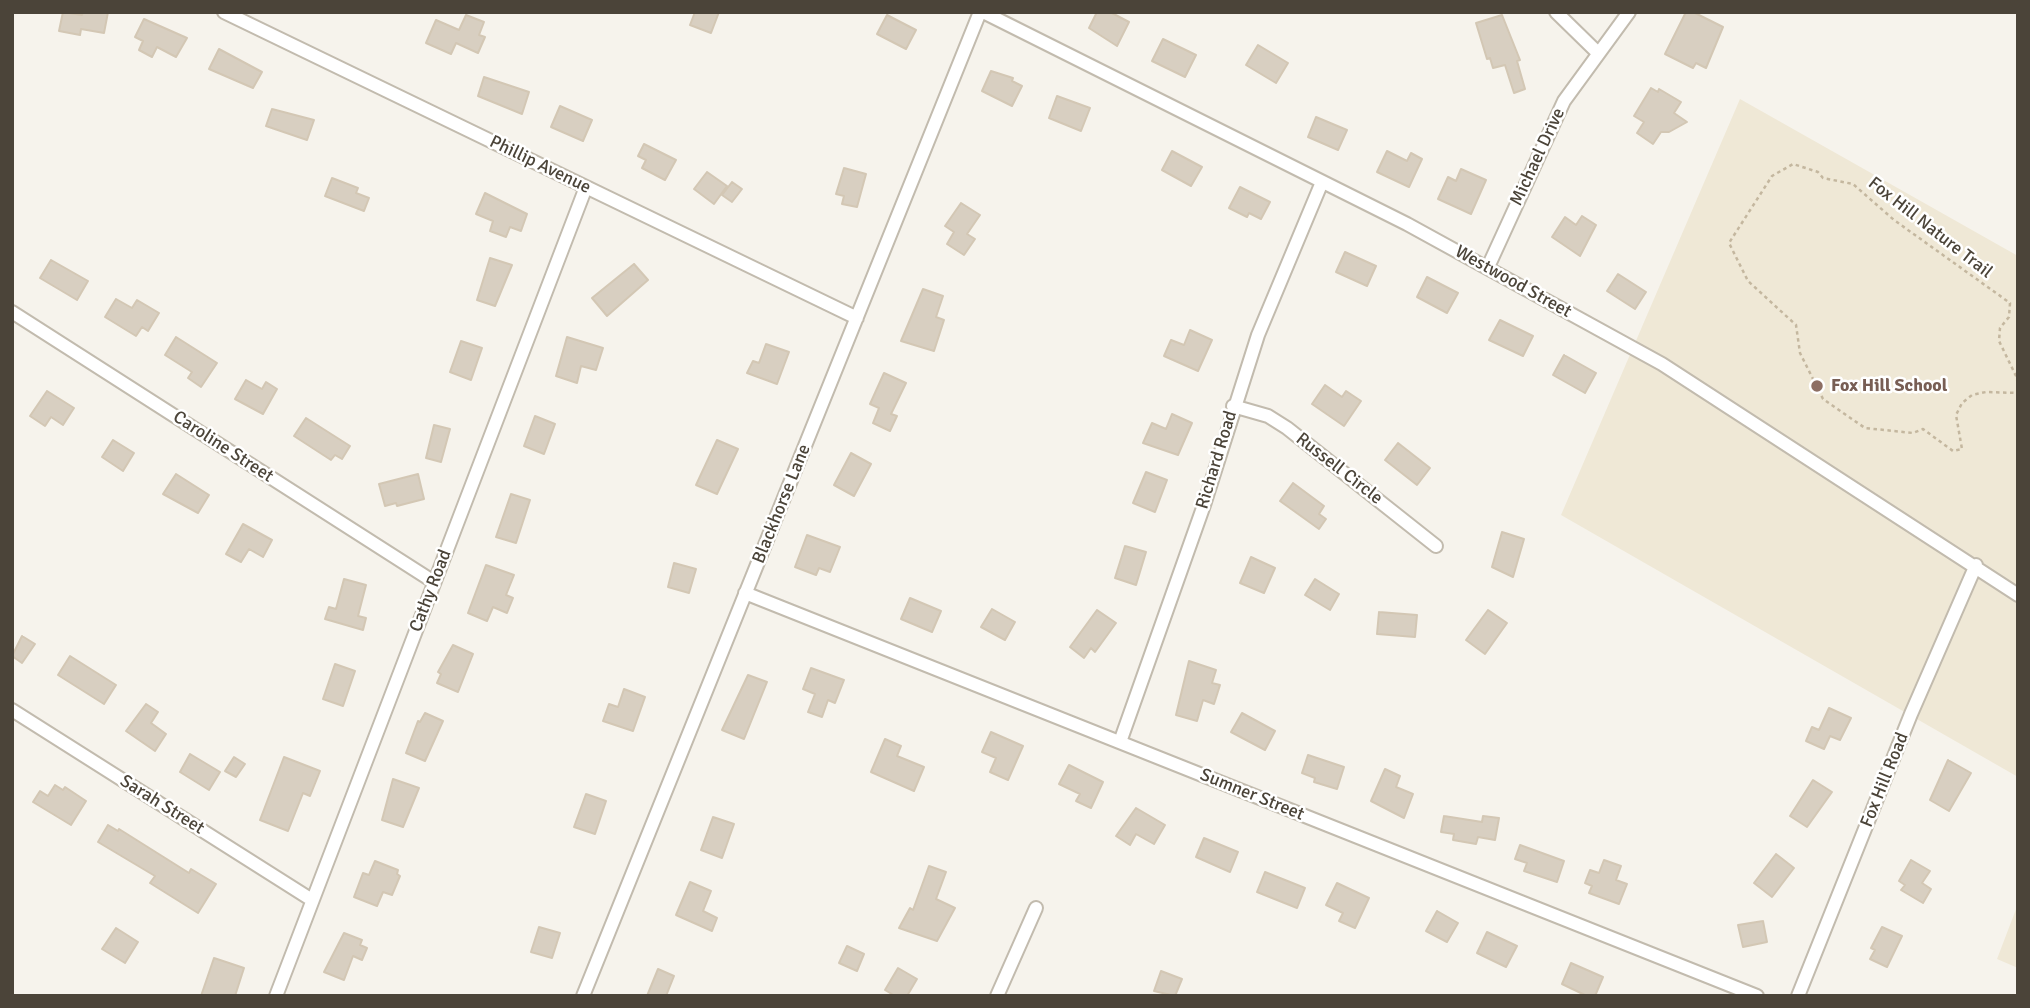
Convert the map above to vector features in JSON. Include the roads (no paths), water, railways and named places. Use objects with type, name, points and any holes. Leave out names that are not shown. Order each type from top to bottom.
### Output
[{"type":"street","name":"Phillip Avenue","points":[[223,12],[857,318]]},
{"type":"street","name":"Westwood Street","points":[[982,12],[1488,267],[1698,385],[2018,595]]},
{"type":"street","name":"Blackhorse Lane","points":[[583,996],[982,12]]},
{"type":"street","points":[[1556,12],[1598,53]]},
{"type":"street","name":"Michael Drive","points":[[1488,267],[1564,101],[1629,12]]},
{"type":"street","name":"Richard Road","points":[[1120,742],[1204,505],[1233,406],[1260,328],[1322,182]]},
{"type":"street","name":"Cathy Road","points":[[276,996],[586,187]]},
{"type":"street","name":"Caroline Street","points":[[12,312],[434,582]]},
{"type":"street","name":"Russell Circle","points":[[1233,406],[1276,421],[1436,546]]},
{"type":"street","name":"Fox Hill Road","points":[[1798,996],[1911,715],[1976,565]]},
{"type":"street","name":"Sumner Street","points":[[746,593],[1758,996]]},
{"type":"street","name":"Sarah Street","points":[[12,710],[312,900]]},
{"type":"street","points":[[997,996],[1036,908]]},
{"type":"place","name":"Fox Hill School","points":[[1817,386]]}]
